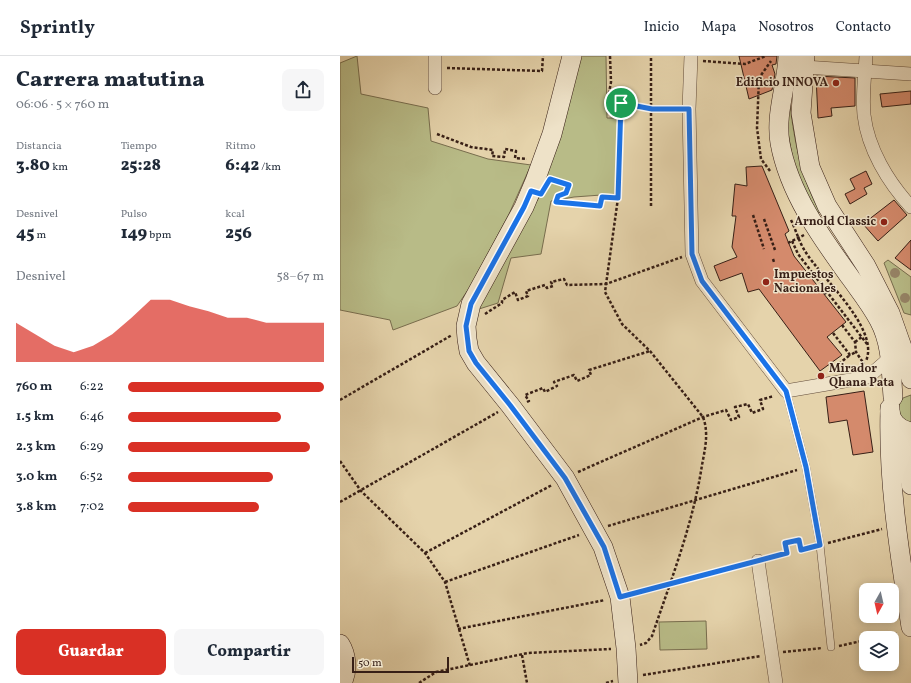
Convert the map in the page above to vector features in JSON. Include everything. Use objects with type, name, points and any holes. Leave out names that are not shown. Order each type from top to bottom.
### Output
[{"type":"main road","points":[[572,56],[552,134],[531,191],[524,207],[471,304],[466,326],[469,351],[476,363],[565,478],[604,547],[620,597],[628,680]]},
{"type":"main road","points":[[788,56],[780,105],[780,142],[785,162],[798,194],[816,228],[880,320],[901,347],[891,404],[889,448],[908,630]]},
{"type":"main road","points":[[805,62],[802,113],[810,167],[827,206],[866,266],[890,313],[911,379]]},
{"type":"main road","points":[[911,386],[898,391],[891,404],[896,425],[910,432],[906,451],[911,485]]},
{"type":"main road","points":[[340,644],[344,651],[346,667],[342,683]]},
{"type":"street","points":[[866,56],[864,116],[870,140],[882,168],[911,207]]},
{"type":"street","points":[[691,58],[689,109],[692,254],[702,281],[786,391],[868,377],[901,347]]},
{"type":"street","points":[[435,62],[435,88]]},
{"type":"street","points":[[805,62],[865,71],[911,74]]},
{"type":"street","points":[[758,560],[776,683]]},
{"type":"lane","points":[[786,391],[806,467],[820,545],[831,647]]},
{"type":"path","points":[[435,62],[542,71],[543,56]]},
{"type":"path","points":[[610,56],[611,82],[607,104],[621,103],[652,109],[689,109]]},
{"type":"path","points":[[651,56],[651,206]]},
{"type":"path","points":[[691,58],[745,64],[766,56]]},
{"type":"path","points":[[772,174],[761,158],[757,121],[759,78],[770,66],[773,56]]},
{"type":"path","points":[[419,683],[436,672],[522,654],[626,648],[646,643],[652,636],[696,501],[706,439],[706,427],[703,417],[650,351],[622,324],[605,292],[618,198],[621,103]]},
{"type":"path","points":[[437,134],[471,147],[493,150],[492,156],[504,157],[505,149],[516,151],[515,158],[527,159],[529,151],[545,154]]},
{"type":"path","points":[[531,191],[541,194],[550,179],[569,185],[566,193],[558,196],[556,202],[600,206],[602,197],[618,198]]},
{"type":"path","points":[[753,215],[764,249]]},
{"type":"path","points":[[764,219],[775,249]]},
{"type":"path","points":[[788,243],[808,233]]},
{"type":"path","points":[[792,241],[798,254],[868,345]]},
{"type":"path","points":[[340,400],[502,304],[502,300],[515,292],[518,300],[528,296],[526,291],[545,285],[547,288],[552,286],[551,282],[564,279],[567,285],[606,284],[692,254]]},
{"type":"path","points":[[824,294],[833,288]]},
{"type":"path","points":[[839,288],[835,291],[864,330],[868,345],[865,364],[856,352],[855,342],[842,325]]},
{"type":"path","points":[[833,333],[850,356]]},
{"type":"path","points":[[855,342],[862,337]]},
{"type":"path","points":[[340,502],[510,405],[520,396],[526,403],[529,401],[525,395],[543,388],[544,392],[557,386],[554,382],[574,375],[577,381],[592,375],[589,370],[650,351]]},
{"type":"path","points":[[828,373],[856,352]]},
{"type":"path","points":[[425,553],[565,478],[703,417],[726,410],[731,420],[739,416],[736,407],[748,404],[752,414],[763,410],[760,400],[786,391]]},
{"type":"path","points":[[340,461],[361,491],[425,553],[445,582],[470,666]]},
{"type":"path","points":[[445,582],[594,530],[696,501],[806,467]]},
{"type":"path","points":[[458,629],[620,597],[787,553],[785,543],[799,540],[801,550],[896,525]]},
{"type":"path","points":[[628,680],[772,654],[831,647],[859,641]]},
{"type":"path","points":[[522,654],[527,683]]},
{"type":"green space","points":[[357,56],[361,94],[428,108],[431,141],[488,159],[531,165],[509,214],[470,287],[457,306],[393,330],[390,320],[340,310],[340,63]]},
{"type":"green space","points":[[580,56],[606,56],[607,118],[622,118],[615,194],[574,197],[551,201],[541,254],[511,258],[498,303],[479,309],[486,291],[511,244],[541,194]]},
{"type":"green space","points":[[790,106],[794,133],[803,173],[813,199],[820,212],[814,215],[797,182],[786,122]]},
{"type":"green space","points":[[888,260],[911,277],[911,315],[904,313],[884,263]]},
{"type":"green space","points":[[911,395],[911,425],[901,419],[898,406],[903,398]]},
{"type":"green space","points":[[706,621],[707,649],[660,650],[659,622]]},
{"type":"building","points":[[739,56],[777,56],[776,64],[772,65],[775,74],[772,90],[749,99]]},
{"type":"building","points":[[816,76],[855,78],[855,106],[831,108],[832,116],[818,118]]},
{"type":"building","points":[[911,91],[911,104],[882,107],[880,94]]},
{"type":"building","points":[[762,166],[789,231],[785,234],[794,256],[846,322],[827,337],[842,355],[820,371],[759,289],[748,292],[742,273],[720,281],[714,266],[737,257],[732,247],[736,216],[732,216],[735,184],[747,186],[746,167]]},
{"type":"building","points":[[866,171],[872,184],[864,188],[867,194],[850,204],[845,194],[855,189],[850,179]]},
{"type":"building","points":[[894,200],[907,215],[878,241],[863,224]]},
{"type":"building","points":[[911,240],[911,270],[895,258]]},
{"type":"building","points":[[864,391],[873,452],[853,455],[847,420],[829,423],[826,397]]},
{"type":"place","name":"Edificio INNOVA","points":[[836,83]]},
{"type":"place","name":"Arnold Classic","points":[[884,222]]},
{"type":"place","name":"Impuestos Nacionales","points":[[766,282]]},
{"type":"place","name":"Mirador Qhana Pata","points":[[821,376]]},
{"type":"route","points":[[621,103],[652,109],[689,109],[692,254],[702,281],[786,391],[806,467],[820,545],[801,550],[799,540],[785,543],[787,553],[620,597],[604,547],[565,478],[476,363],[469,351],[466,326],[471,304],[524,207],[531,191],[541,194],[550,179],[569,185],[566,193],[558,196],[556,202],[600,206],[602,197],[618,198],[621,103]]}]
